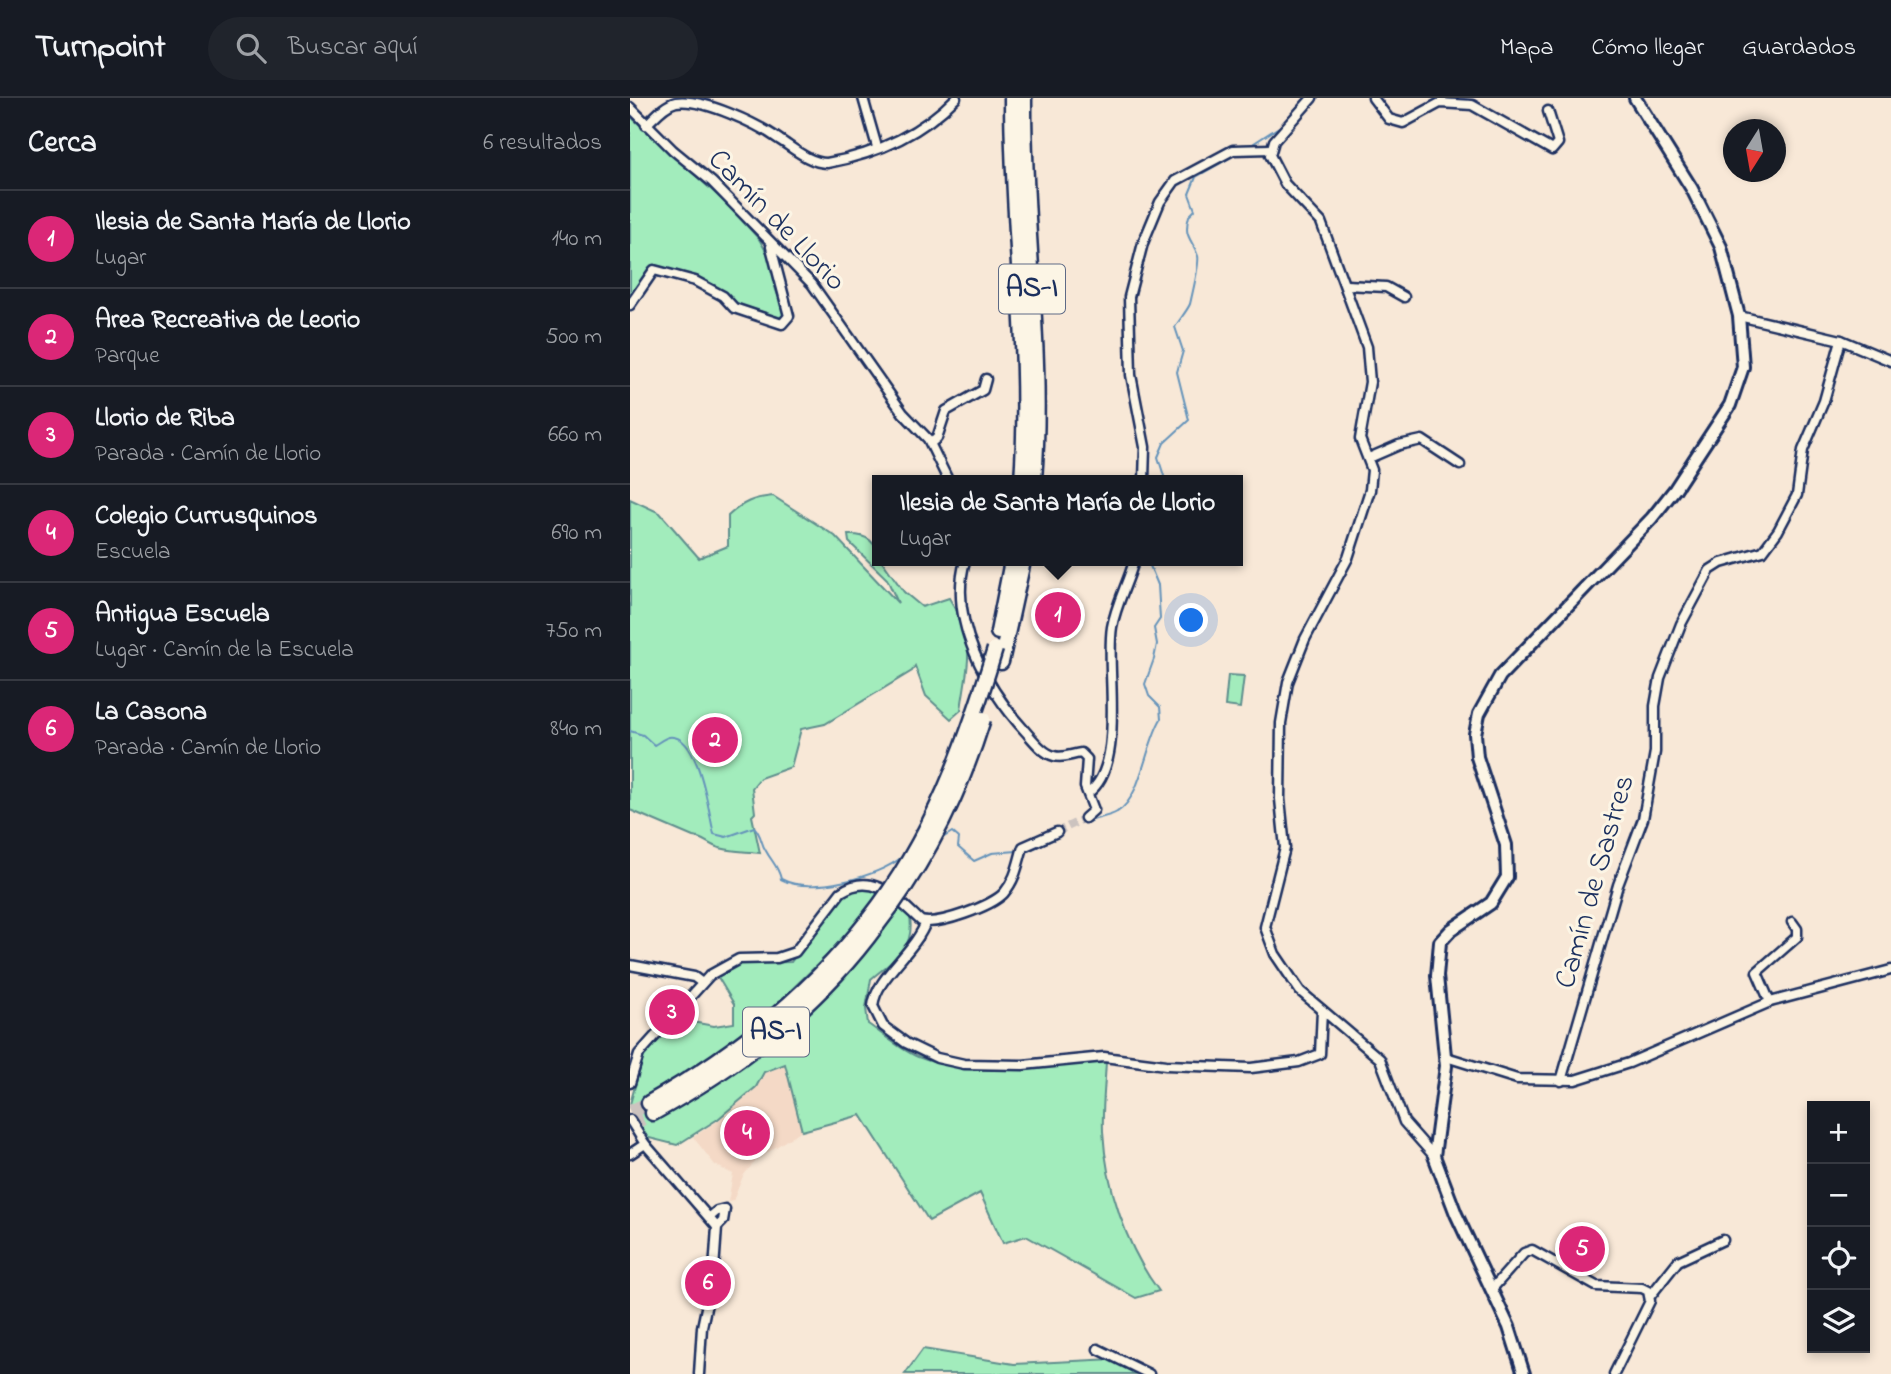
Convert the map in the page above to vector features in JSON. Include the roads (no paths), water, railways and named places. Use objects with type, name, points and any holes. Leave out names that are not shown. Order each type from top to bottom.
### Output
[{"type":"highway","name":"AS-I","points":[[1012,98],[1012,162],[1024,336],[1022,475]]},
{"type":"highway","name":"AS-I","points":[[1024,98],[1023,161],[1037,398],[1034,475]]},
{"type":"highway","name":"AS-I","points":[[998,656],[1011,566]]},
{"type":"highway","name":"AS-I","points":[[651,1108],[773,1020],[873,922],[943,796],[998,656],[1022,566]]},
{"type":"street","points":[[863,98],[877,148]]},
{"type":"street","points":[[646,125],[667,106],[685,100],[710,105],[749,121],[821,163],[840,161],[915,133],[934,121],[956,98]]},
{"type":"street","points":[[1312,98],[1274,141],[1271,160],[1285,184],[1321,222],[1346,285],[1370,361],[1370,382],[1360,439],[1369,458],[1371,478],[1358,531],[1348,558],[1292,670],[1282,714],[1280,799],[1285,842],[1265,928],[1275,954],[1300,992],[1380,1059],[1404,1122],[1434,1156]]},
{"type":"street","points":[[1373,98],[1389,119],[1403,123],[1440,103],[1472,105],[1552,150],[1558,143],[1548,111]]},
{"type":"street","points":[[1524,1374],[1509,1327],[1440,1177],[1434,1156],[1446,1057],[1437,976],[1440,942],[1451,930],[1490,903],[1507,877],[1506,845],[1477,757],[1475,734],[1479,714],[1500,676],[1518,655],[1652,519],[1723,415],[1738,389],[1743,367],[1739,316],[1721,247],[1709,218],[1635,98]]},
{"type":"street","name":"Camín de Llorio","points":[[630,107],[646,125],[712,182],[812,284],[903,413],[931,443],[946,475]]},
{"type":"street","points":[[1144,475],[1145,447],[1131,375],[1131,278],[1160,202],[1175,181],[1242,150],[1271,149]]},
{"type":"street","points":[[630,305],[654,270],[664,271],[695,281],[723,296],[734,308],[782,324],[787,322],[789,316],[769,243]]},
{"type":"street","points":[[1346,285],[1386,287],[1404,297]]},
{"type":"street","points":[[1739,316],[1841,340],[1891,360]]},
{"type":"street","name":"Camín de Sastres","points":[[1562,1081],[1618,884],[1643,819],[1655,752],[1655,706],[1665,660],[1710,570],[1763,551],[1779,531],[1797,495],[1803,450],[1824,401],[1841,340]]},
{"type":"street","points":[[931,443],[937,438],[946,411],[983,390],[986,379]]},
{"type":"street","points":[[1369,458],[1399,445],[1422,440],[1460,466]]},
{"type":"street","points":[[964,566],[961,578],[963,601],[981,669],[1002,701],[1041,748],[1058,757],[1084,755],[1088,793],[1094,810],[1085,818]]},
{"type":"street","points":[[1088,793],[1096,784],[1108,755],[1113,707],[1112,628],[1132,566]]},
{"type":"street","points":[[630,1063],[702,983],[720,967],[739,959],[777,958],[794,952],[841,892],[850,886],[861,883],[881,887],[926,922],[940,922],[997,899],[1013,879],[1026,843],[1056,832]]},
{"type":"street","points":[[926,922],[916,941],[876,994],[874,1014],[883,1026],[922,1053],[964,1064],[1023,1065],[1104,1057],[1166,1065],[1236,1068],[1310,1059],[1317,1057],[1323,1049],[1319,1023],[1322,1010]]},
{"type":"street","points":[[1770,1002],[1757,972],[1797,937],[1797,929],[1792,922]]},
{"type":"street","points":[[630,965],[694,977],[702,983]]},
{"type":"street","points":[[1446,1057],[1517,1079],[1575,1080],[1629,1063],[1770,1002],[1891,970]]},
{"type":"street","points":[[630,1083],[639,1054]]},
{"type":"street","points":[[630,1120],[643,1141],[717,1227],[714,1270],[702,1327],[699,1374]]},
{"type":"street","points":[[630,1131],[643,1141]]},
{"type":"street","points":[[630,1154],[643,1141]]},
{"type":"street","points":[[710,1217],[725,1209],[723,1221],[717,1227]]},
{"type":"street","points":[[1614,1374],[1651,1295],[1678,1261],[1723,1240]]},
{"type":"street","points":[[1492,1290],[1524,1253],[1532,1251],[1596,1286],[1642,1288],[1651,1295]]},
{"type":"street","points":[[1098,1349],[1149,1374]]},
{"type":"waterway","points":[[1251,145],[1282,125],[1305,98]]},
{"type":"waterway","points":[[1164,475],[1158,457],[1164,443],[1189,420],[1177,372],[1183,351],[1175,327],[1190,304],[1198,265],[1198,256],[1187,229],[1189,216],[1195,210],[1189,194],[1196,177],[1237,154]]},
{"type":"waterway","points":[[1086,823],[1113,814],[1125,805],[1138,783],[1161,719],[1160,707],[1149,696],[1145,684],[1157,644],[1154,628],[1160,619],[1158,585],[1150,566]]},
{"type":"waterway","points":[[630,731],[643,735],[654,745],[669,737],[680,739],[696,761],[714,834],[726,837],[754,827],[781,879],[809,885],[843,882],[877,871],[902,857]]},
{"type":"waterway","points":[[941,839],[952,832],[959,838],[958,847],[974,861],[992,853],[1017,851]]},
{"type":"waterway","points":[[1026,852],[1060,836]]},
{"type":"tunnel","points":[[1057,832],[1085,818]]},
{"type":"tunnel","points":[[630,1112],[649,1103]]},
{"type":"tunnel","points":[[630,1125],[653,1113]]},
{"type":"place","name":"Ilesia de Santa María de Llorio","points":[[1058,615]]},
{"type":"place","name":"Area Recreativa de Leorio","points":[[715,740]]},
{"type":"place","name":"Llorio de Riba","points":[[672,1012]]},
{"type":"place","name":"Colegio Currusquinos","points":[[747,1133]]},
{"type":"place","name":"Antigua Escuela","points":[[1582,1249]]},
{"type":"place","name":"La Casona","points":[[708,1283]]}]
